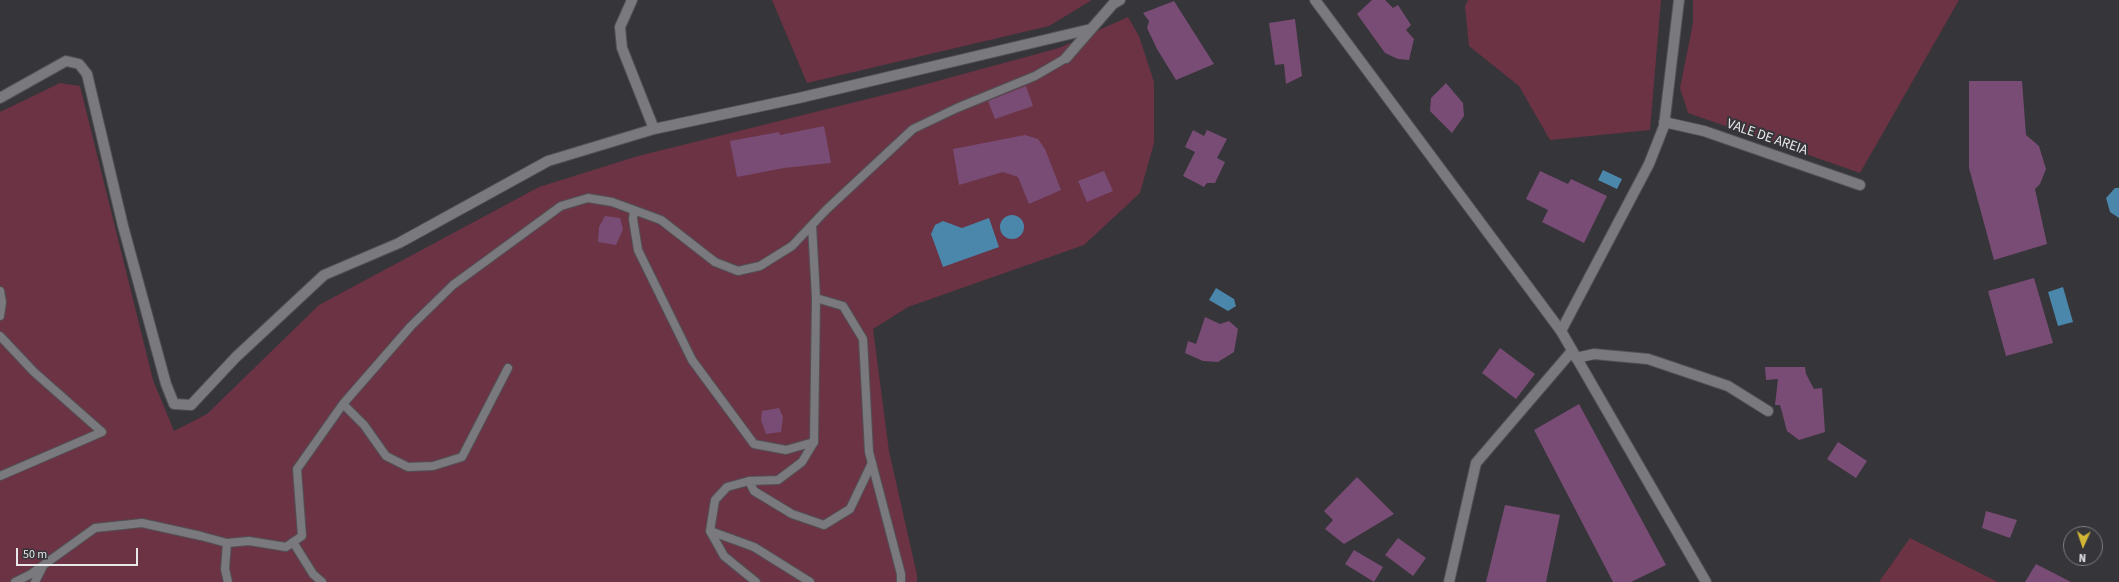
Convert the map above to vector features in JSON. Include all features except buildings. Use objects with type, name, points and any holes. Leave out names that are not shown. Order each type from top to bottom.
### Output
[{"type":"street","points":[[632,0],[620,27],[622,48],[654,129]]},
{"type":"street","points":[[1066,58],[1113,4],[1120,0]]},
{"type":"street","points":[[1315,0],[1561,331],[1706,582]]},
{"type":"street","points":[[1561,331],[1649,164],[1664,122],[1679,0]]},
{"type":"street","points":[[0,98],[66,61],[79,64],[87,74],[123,226],[166,384],[174,404],[191,405],[236,358],[324,275],[398,243],[548,161],[654,129],[799,98],[1092,29]]},
{"type":"street","name":"VALE DE AREIA","points":[[1664,122],[1704,132],[1860,185]]},
{"type":"street","points":[[1449,582],[1476,463],[1574,355],[1594,354],[1648,359],[1728,386],[1768,411]]},
{"type":"lane","points":[[15,582],[31,574],[95,528],[142,524],[201,536],[226,543],[249,541],[286,547],[302,536],[297,469],[343,404],[411,326],[453,285],[562,206],[588,198],[612,202],[661,220],[715,262],[738,271],[760,266],[792,246],[861,176],[913,129],[957,108],[1035,76],[1066,58]]},
{"type":"lane","points":[[634,210],[633,219],[638,250],[692,360],[754,444],[786,450],[814,442]]},
{"type":"lane","points":[[756,582],[724,556],[710,531],[715,500],[727,487],[748,481],[778,480],[802,462],[814,442],[816,298],[812,225]]},
{"type":"lane","points":[[0,291],[2,302],[0,316]]},
{"type":"lane","points":[[816,298],[843,306],[863,339],[869,452],[901,574],[901,582]]},
{"type":"lane","points":[[0,336],[34,372],[102,432],[0,476]]},
{"type":"lane","points":[[343,404],[364,425],[386,456],[408,467],[432,466],[462,457],[508,368]]},
{"type":"lane","points":[[748,481],[754,491],[792,514],[824,525],[850,510],[872,463]]},
{"type":"lane","points":[[710,531],[754,546],[810,582]]},
{"type":"lane","points":[[293,542],[313,574],[322,582]]},
{"type":"lane","points":[[226,543],[225,569],[228,582]]},
{"type":"lane","points":[[35,582],[45,564]]},
{"type":"shaded area","points":[[772,0],[1092,0],[1049,26],[807,83]]},
{"type":"shaded area","points":[[1468,0],[1661,0],[1650,130],[1550,140],[1519,86],[1469,46],[1465,6]]},
{"type":"shaded area","points":[[1693,0],[1959,0],[1860,173],[1688,113],[1680,88],[1693,23]]},
{"type":"shaded area","points":[[1128,17],[1139,36],[1154,82],[1154,143],[1140,193],[1084,245],[908,307],[873,329],[889,451],[917,575],[917,582],[0,582],[0,112],[60,83],[80,86],[153,380],[174,431],[207,414],[319,305],[539,187],[638,156],[908,89],[1059,48]]},
{"type":"shaded area","points":[[1910,538],[1998,582],[1879,582]]},
{"type":"water","points":[[1603,170],[1622,179],[1617,189],[1598,180]]},
{"type":"water","points":[[2115,188],[2119,188],[2119,218],[2110,212],[2106,198]]},
{"type":"water","points":[[1012,215],[1021,218],[1024,227],[1021,236],[1012,239],[1003,236],[1000,227],[1003,218]]},
{"type":"water","points":[[989,218],[999,247],[943,267],[931,234],[935,225],[943,221],[962,228]]},
{"type":"water","points":[[2063,287],[2073,322],[2058,326],[2048,292]]},
{"type":"water","points":[[1216,288],[1234,299],[1236,306],[1228,311],[1209,300]]}]
